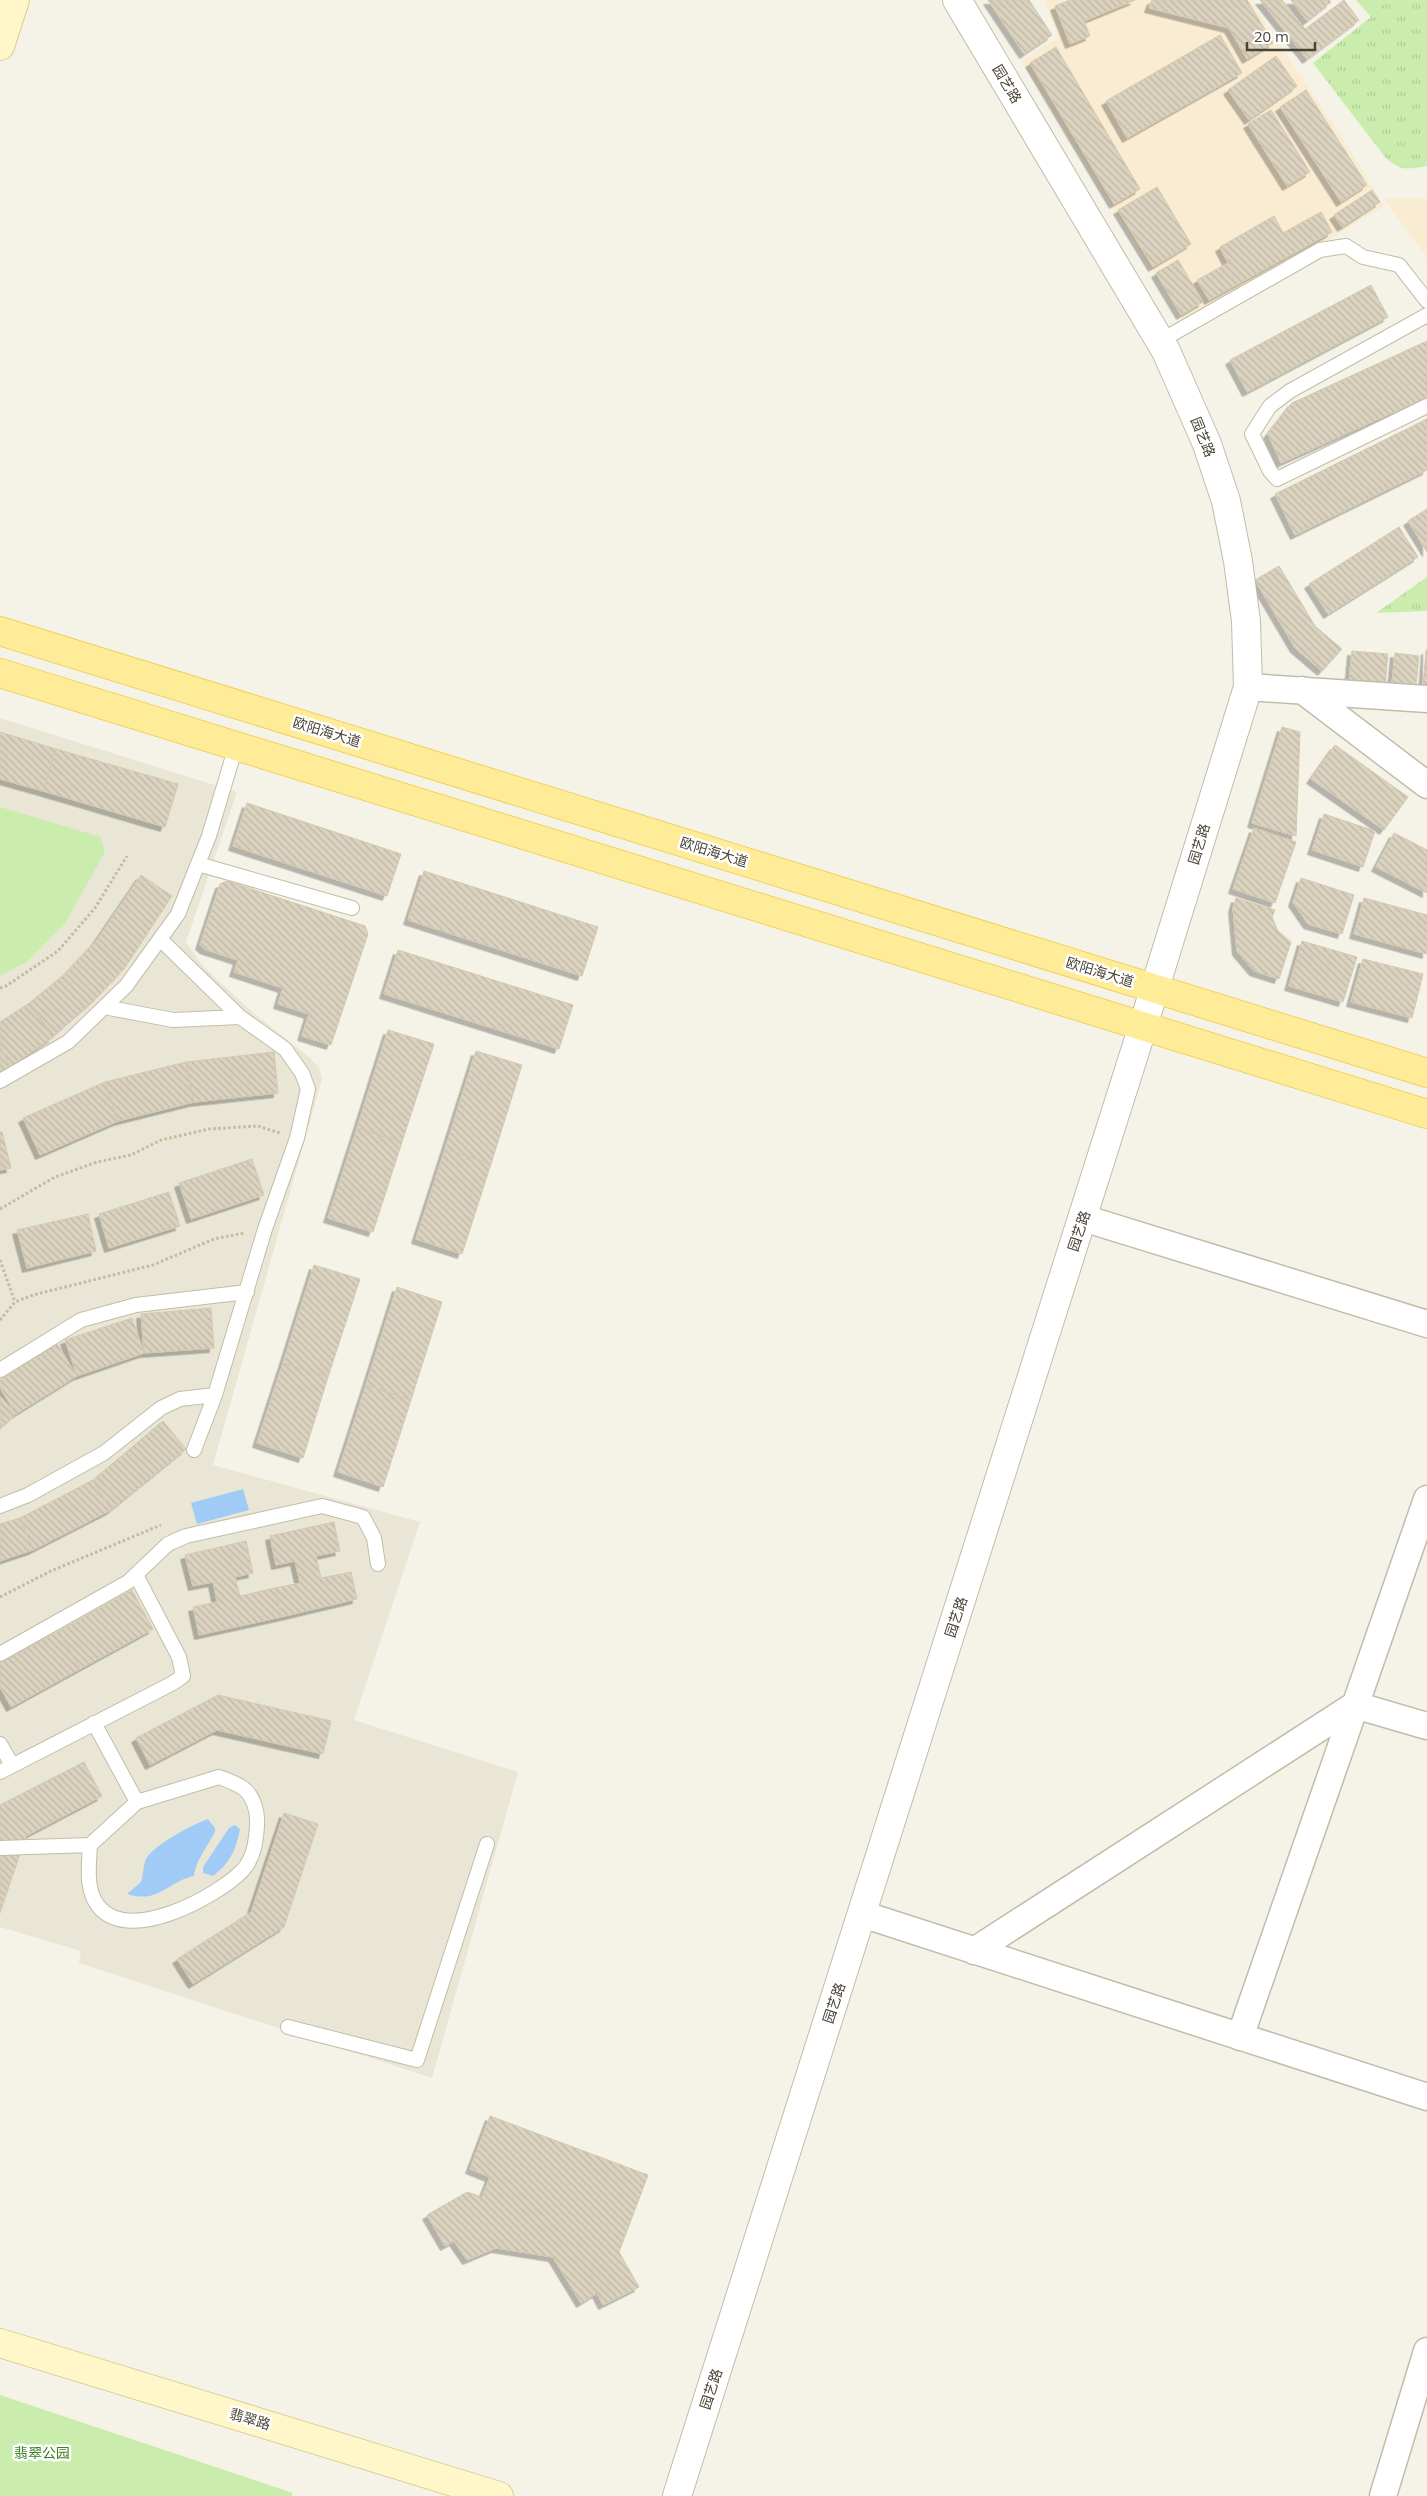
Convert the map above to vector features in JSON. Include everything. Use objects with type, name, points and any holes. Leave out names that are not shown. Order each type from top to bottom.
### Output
[{"type":"main road","points":[[0,46],[15,0]]},
{"type":"main road","name":"欧阳海大道","points":[[0,631],[1427,1073]]},
{"type":"main road","points":[[0,672],[1427,1114]]},
{"type":"main road","name":"翡翠路","points":[[0,2343],[499,2496]]},
{"type":"street","name":"园艺路","points":[[678,2496],[1083,1218],[1248,687],[1246,621],[1238,561],[1226,501],[1207,444],[1160,341],[957,0]]},
{"type":"street","points":[[1248,687],[1427,699]]},
{"type":"street","points":[[1302,690],[1427,784]]},
{"type":"street","points":[[1083,1218],[1427,1324]]},
{"type":"street","points":[[1240,2037],[1427,1499]]},
{"type":"street","points":[[974,1951],[1355,1705],[1427,1726]]},
{"type":"street","points":[[862,1914],[1427,2097]]},
{"type":"street","points":[[1383,2496],[1427,2351]]},
{"type":"lane","points":[[1160,341],[1320,250],[1346,246],[1363,257],[1399,265],[1427,301]]},
{"type":"lane","points":[[1427,315],[1290,391],[1270,406],[1252,434],[1270,472],[1277,480],[1427,406]]},
{"type":"lane","points":[[0,1081],[68,1042],[126,986],[178,914],[209,836],[236,746]]},
{"type":"lane","points":[[198,864],[352,908]]},
{"type":"lane","points":[[160,939],[240,1017],[284,1049],[302,1073],[308,1089],[297,1138],[265,1229],[215,1395],[194,1450]]},
{"type":"lane","points":[[104,1008],[173,1020],[240,1017]]},
{"type":"lane","points":[[0,1370],[81,1320],[136,1306],[247,1292]]},
{"type":"lane","points":[[0,1506],[28,1495],[104,1452],[162,1408],[180,1399],[215,1395]]},
{"type":"lane","points":[[0,1654],[128,1582],[168,1544],[186,1536],[322,1506],[363,1517],[374,1538],[378,1564]]},
{"type":"lane","points":[[0,1744],[6,1768],[173,1683],[183,1676],[180,1657],[136,1574]]},
{"type":"lane","points":[[94,1723],[137,1802]]},
{"type":"lane","points":[[0,1848],[90,1845],[137,1802],[219,1777],[244,1789],[258,1811],[256,1849],[242,1870],[201,1900],[160,1918],[119,1920],[99,1908],[89,1886],[90,1845]]},
{"type":"lane","points":[[288,2027],[417,2060],[487,1844]]},
{"type":"path","points":[[0,988],[6,986],[58,951],[95,908],[127,856]]},
{"type":"path","points":[[0,1209],[55,1177],[97,1162],[131,1155],[161,1140],[209,1129],[258,1126],[297,1138]]},
{"type":"path","points":[[0,1320],[15,1302],[33,1295],[153,1264],[214,1239],[265,1229]]},
{"type":"path","points":[[0,1260],[15,1302]]},
{"type":"path","points":[[0,1597],[51,1571],[117,1545],[154,1527],[176,1521],[186,1536]]},
{"type":"shaded area","points":[[1044,0],[1250,0],[1342,137],[1384,206],[1335,236],[1183,320],[1021,60],[1059,37]]},
{"type":"shaded area","points":[[1383,198],[1427,198],[1427,258]]},
{"type":"shaded area","points":[[0,718],[237,792],[186,942],[203,966],[252,1012],[319,1067],[322,1079],[213,1465],[420,1522],[354,1720],[518,1772],[432,2078],[79,1963],[81,1951],[0,1927]]},
{"type":"green space","points":[[1356,0],[1427,0],[1427,166],[1404,168],[1385,157],[1313,63],[1371,17]]},
{"type":"green space","points":[[1427,577],[1427,611],[1376,613]]},
{"type":"green space","points":[[0,807],[101,837],[105,852],[65,923],[28,961],[0,976]]},
{"type":"green space","name":"翡翠公园","points":[[0,2395],[293,2493],[292,2496],[0,2496]]},
{"type":"water","points":[[243,1489],[249,1510],[197,1524],[191,1503]]},
{"type":"water","points":[[208,1819],[215,1832],[198,1862],[194,1876],[155,1894],[138,1896],[127,1894],[141,1882],[145,1862],[154,1850],[183,1831]]},
{"type":"water","points":[[235,1825],[240,1829],[234,1850],[228,1861],[213,1876],[203,1873],[203,1867],[229,1828]]},
{"type":"building","points":[[988,0],[1029,0],[1052,35],[1024,54]]},
{"type":"building","points":[[1070,0],[1135,0],[1084,21],[1090,36],[1070,44],[1055,6]]},
{"type":"building","points":[[1152,0],[1247,0],[1273,43],[1247,59],[1229,28],[1149,8]]},
{"type":"building","points":[[1260,0],[1282,0],[1305,29],[1344,0],[1359,20],[1307,59]]},
{"type":"building","points":[[1291,0],[1329,0],[1331,2],[1307,21]]},
{"type":"building","points":[[1220,35],[1242,73],[1127,138],[1106,101]]},
{"type":"building","points":[[1056,47],[1140,189],[1114,204],[1030,63]]},
{"type":"building","points":[[1276,56],[1297,86],[1249,120],[1228,90]]},
{"type":"building","points":[[1306,90],[1367,185],[1341,202],[1280,107]]},
{"type":"building","points":[[1271,110],[1310,172],[1287,186],[1248,124]]},
{"type":"building","points":[[1157,187],[1191,244],[1153,267],[1118,210]]},
{"type":"building","points":[[1372,190],[1380,202],[1342,227],[1334,215]]},
{"type":"building","points":[[1321,212],[1332,232],[1209,300],[1197,280],[1228,263],[1220,247],[1274,216],[1283,233]]},
{"type":"building","points":[[1178,260],[1203,302],[1181,315],[1156,273]]},
{"type":"building","points":[[1371,285],[1388,317],[1247,392],[1230,360]]},
{"type":"building","points":[[1427,341],[1427,397],[1281,463],[1268,434],[1292,403]]},
{"type":"building","points":[[1427,419],[1427,470],[1295,535],[1275,494]]},
{"type":"building","points":[[1427,509],[1427,552],[1408,521]]},
{"type":"building","points":[[1399,527],[1418,557],[1328,614],[1309,584]]},
{"type":"building","points":[[1279,566],[1315,626],[1342,649],[1322,671],[1295,648],[1255,580]]},
{"type":"building","points":[[1426,650],[1427,687],[1423,687]]},
{"type":"building","points":[[1352,651],[1388,654],[1385,686],[1349,683]]},
{"type":"building","points":[[1395,653],[1419,656],[1416,686],[1392,684]]},
{"type":"building","points":[[1282,727],[1300,732],[1296,836],[1252,823]]},
{"type":"building","points":[[0,732],[56,749],[43,791],[0,779]]},
{"type":"building","points":[[1335,745],[1408,797],[1384,830],[1311,779]]},
{"type":"building","points":[[56,749],[178,784],[165,827],[43,791]]},
{"type":"building","points":[[247,803],[401,854],[387,896],[233,846]]},
{"type":"building","points":[[1324,814],[1375,831],[1363,867],[1312,850]]},
{"type":"building","points":[[1254,828],[1296,842],[1275,903],[1233,889]]},
{"type":"building","points":[[1394,833],[1427,850],[1427,893],[1376,867]]},
{"type":"building","points":[[424,871],[598,927],[582,976],[408,920]]},
{"type":"building","points":[[141,875],[172,896],[124,969],[96,941]]},
{"type":"building","points":[[1301,878],[1354,895],[1342,934],[1308,924],[1293,902]]},
{"type":"building","points":[[227,881],[365,926],[368,934],[331,1045],[302,1036],[309,1014],[278,1004],[283,988],[234,972],[238,960],[204,949],[200,945],[220,884]]},
{"type":"building","points":[[1236,898],[1275,910],[1272,917],[1278,931],[1291,942],[1279,979],[1254,971],[1237,951],[1233,908]]},
{"type":"building","points":[[1364,898],[1427,915],[1427,954],[1354,934]]},
{"type":"building","points":[[96,941],[124,969],[94,1000],[66,973]]},
{"type":"building","points":[[1302,941],[1357,957],[1343,1002],[1289,986]]},
{"type":"building","points":[[398,950],[573,1005],[559,1049],[384,994]]},
{"type":"building","points":[[1363,959],[1423,974],[1412,1018],[1351,1002]]},
{"type":"building","points":[[66,973],[94,1000],[54,1035],[28,1004]]},
{"type":"building","points":[[28,1004],[53,1037],[10,1067],[0,1047],[0,1022]]},
{"type":"building","points":[[388,1030],[434,1044],[402,1142],[357,1128]]},
{"type":"building","points":[[0,1047],[10,1067],[0,1072]]},
{"type":"building","points":[[476,1051],[522,1065],[491,1164],[445,1149]]},
{"type":"building","points":[[274,1052],[278,1093],[194,1102],[186,1062]]},
{"type":"building","points":[[186,1062],[194,1102],[118,1121],[105,1082]]},
{"type":"building","points":[[105,1082],[118,1121],[40,1155],[23,1118]]},
{"type":"building","points":[[357,1128],[402,1142],[373,1232],[328,1218]]},
{"type":"building","points":[[0,1132],[2,1132],[11,1168],[0,1170]]},
{"type":"building","points":[[445,1149],[491,1164],[462,1254],[416,1239]]},
{"type":"building","points":[[252,1159],[264,1195],[191,1219],[179,1183]]},
{"type":"building","points":[[169,1192],[180,1226],[109,1248],[99,1214]]},
{"type":"building","points":[[88,1214],[96,1251],[27,1268],[17,1230]]},
{"type":"building","points":[[314,1265],[360,1279],[328,1377],[283,1363]]},
{"type":"building","points":[[397,1287],[442,1302],[411,1400],[366,1385]]},
{"type":"building","points":[[211,1308],[214,1348],[144,1353],[141,1314]]},
{"type":"building","points":[[132,1318],[144,1353],[77,1376],[65,1340]]},
{"type":"building","points":[[57,1344],[77,1376],[16,1414],[0,1388],[0,1380]]},
{"type":"building","points":[[283,1363],[328,1377],[303,1458],[257,1443]]},
{"type":"building","points":[[366,1385],[411,1400],[383,1487],[338,1472]]},
{"type":"building","points":[[0,1396],[16,1414],[0,1428]]},
{"type":"building","points":[[163,1421],[186,1449],[111,1510],[93,1480]]},
{"type":"building","points":[[93,1480],[111,1510],[33,1550],[20,1518]]},
{"type":"building","points":[[20,1518],[33,1550],[0,1561],[0,1524]]},
{"type":"building","points":[[334,1522],[340,1551],[316,1556],[321,1578],[351,1572],[357,1599],[281,1617],[275,1588],[300,1583],[295,1561],[276,1565],[270,1536]]},
{"type":"building","points":[[246,1541],[253,1573],[235,1577],[240,1596],[275,1588],[281,1617],[199,1635],[193,1607],[217,1602],[213,1582],[193,1586],[185,1555]]},
{"type":"building","points":[[132,1590],[153,1629],[80,1669],[59,1631]]},
{"type":"building","points":[[59,1631],[80,1669],[11,1707],[0,1687],[0,1663]]},
{"type":"building","points":[[218,1695],[331,1721],[323,1754],[217,1730],[150,1765],[136,1738]]},
{"type":"building","points":[[84,1762],[102,1796],[26,1836],[0,1913],[0,1805]]},
{"type":"building","points":[[284,1813],[318,1824],[284,1927],[193,1984],[177,1959],[251,1912]]},
{"type":"building","points":[[490,2116],[648,2175],[619,2252],[639,2287],[603,2305],[597,2293],[581,2303],[553,2257],[496,2248],[467,2260],[454,2241],[445,2246],[427,2215],[467,2192],[482,2197],[490,2177],[470,2169]]}]
